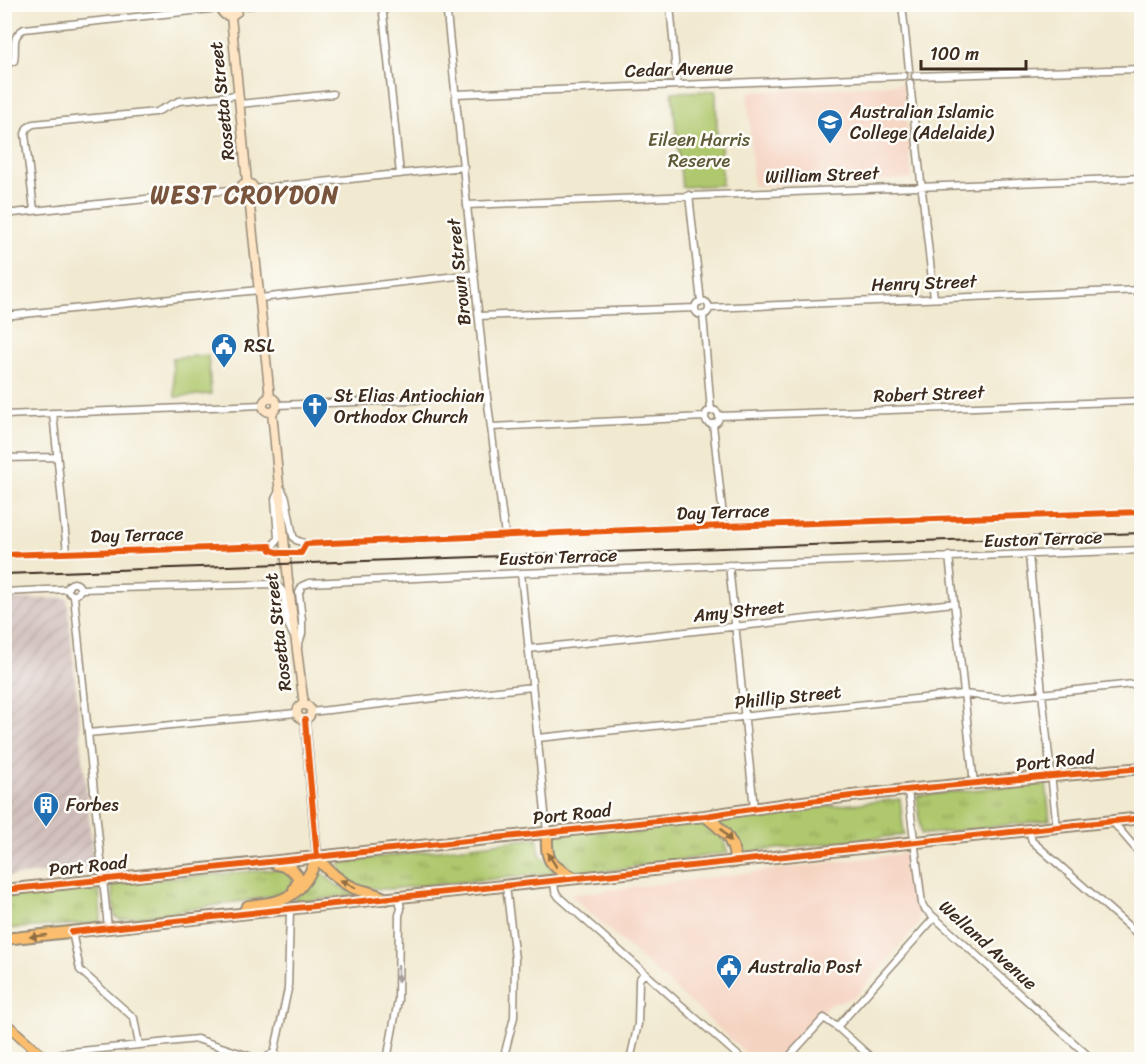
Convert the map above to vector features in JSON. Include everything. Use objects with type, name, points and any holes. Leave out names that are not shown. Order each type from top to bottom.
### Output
[{"type":"highway","name":"Port Road","points":[[4,890],[705,816],[754,808],[908,791],[1142,768]]},
{"type":"highway","points":[[705,816],[727,834],[735,850],[735,862]]},
{"type":"highway","points":[[4,939],[1142,818]]},
{"type":"highway","points":[[547,832],[546,848],[549,858],[559,870],[575,878]]},
{"type":"highway","points":[[243,913],[248,906],[281,900],[294,891],[308,879],[317,857]]},
{"type":"highway","points":[[317,857],[326,869],[341,882],[387,899]]},
{"type":"highway","points":[[270,861],[289,867],[297,874],[299,880],[294,891]]},
{"type":"main road","points":[[4,1022],[47,1059]]},
{"type":"street","points":[[4,65],[14,61],[17,33],[24,29],[221,6],[225,15],[231,16],[237,12],[238,6],[259,4]]},
{"type":"street","points":[[382,4],[400,174]]},
{"type":"street","name":"Brown Street","points":[[446,4],[487,397],[505,535]]},
{"type":"street","points":[[670,4],[677,84]]},
{"type":"street","points":[[902,4],[909,69],[915,75]]},
{"type":"street","name":"Rosetta Street","points":[[231,16],[247,182]]},
{"type":"street","points":[[909,69],[904,76],[906,81],[910,82]]},
{"type":"street","points":[[915,75],[1142,69]]},
{"type":"street","points":[[910,82],[915,79],[915,75]]},
{"type":"street","name":"Cedar Avenue","points":[[456,94],[904,76]]},
{"type":"street","points":[[910,82],[934,298]]},
{"type":"street","points":[[34,210],[25,134],[27,128],[33,124],[156,112],[179,101],[333,94]]},
{"type":"street","points":[[240,189],[243,196],[252,193],[464,167]]},
{"type":"street","name":"William Street","points":[[467,205],[1142,178]]},
{"type":"street","points":[[4,214],[240,189],[247,182],[253,184],[266,411],[487,397]]},
{"type":"street","points":[[689,195],[701,302]]},
{"type":"street","points":[[4,316],[475,274]]},
{"type":"street","name":"Henry Street","points":[[709,308],[1142,290]]},
{"type":"street","points":[[701,302],[709,308],[703,315]]},
{"type":"street","points":[[695,308],[697,303],[701,302]]},
{"type":"street","points":[[479,316],[695,308]]},
{"type":"street","points":[[695,308],[698,314],[703,315]]},
{"type":"street","points":[[703,315],[711,411]]},
{"type":"street","points":[[4,415],[267,402]]},
{"type":"street","name":"Robert Street","points":[[718,416],[1142,402]]},
{"type":"street","name":"Rosetta Street","points":[[274,409],[288,580],[304,705]]},
{"type":"street","points":[[711,411],[716,412],[718,416],[717,422],[713,424]]},
{"type":"street","points":[[705,417],[711,411]]},
{"type":"street","points":[[53,413],[67,552]]},
{"type":"street","points":[[492,427],[705,417]]},
{"type":"street","points":[[705,417],[708,423],[713,424]]},
{"type":"street","points":[[713,424],[724,526]]},
{"type":"street","points":[[4,458],[56,457]]},
{"type":"street","name":"Day Terrace","points":[[280,488],[286,498],[293,536],[296,540],[306,544],[724,526],[1142,512]]},
{"type":"street","name":"Day Terrace","points":[[4,555],[270,546],[278,538],[275,499],[280,488]]},
{"type":"street","name":"Euston Terrace","points":[[298,647],[302,634],[299,593],[302,586],[309,583],[1142,550]]},
{"type":"street","points":[[1029,555],[1057,828]]},
{"type":"street","points":[[949,556],[974,784]]},
{"type":"street","points":[[729,565],[754,808]]},
{"type":"street","points":[[521,573],[547,832]]},
{"type":"street","points":[[4,592],[68,589],[74,583],[80,589],[272,584],[280,586],[284,592],[286,618],[298,647]]},
{"type":"street","points":[[68,589],[74,596],[108,928]]},
{"type":"street","points":[[74,596],[80,592],[80,589]]},
{"type":"street","name":"Amy Street","points":[[528,649],[954,603]]},
{"type":"street","name":"Phillip Street","points":[[538,738],[963,694],[1002,698],[1142,683]]},
{"type":"street","points":[[311,712],[532,687]]},
{"type":"street","points":[[296,713],[298,708],[304,705],[309,707],[311,712]]},
{"type":"street","points":[[305,720],[311,712]]},
{"type":"street","points":[[88,733],[296,713]]},
{"type":"street","points":[[296,713],[299,718],[305,720]]},
{"type":"street","points":[[305,720],[317,857]]},
{"type":"street","name":"Welland Avenue","points":[[908,791],[922,904],[934,918],[1093,1059]]},
{"type":"street","points":[[1113,822],[1142,856]]},
{"type":"street","points":[[1029,831],[1032,841],[1142,938]]},
{"type":"street","points":[[554,881],[555,891],[559,897],[742,1059]]},
{"type":"street","points":[[503,1059],[514,1017],[515,959],[507,886]]},
{"type":"street","points":[[387,1059],[398,1000],[399,915],[401,909],[399,898]]},
{"type":"street","points":[[274,1054],[288,989],[290,909]]},
{"type":"street","points":[[837,1027],[934,918]]},
{"type":"street","points":[[72,932],[80,970],[134,1018],[139,1045]]},
{"type":"street","points":[[630,1059],[638,1024],[639,980],[644,973]]},
{"type":"street","points":[[786,1059],[824,1018],[874,1059]]},
{"type":"street","points":[[53,1059],[62,1053],[197,1039],[263,1059],[268,1054],[274,1054],[280,1059]]},
{"type":"shaded area","name":"Australian Islamic College (Adelaide)","points":[[903,84],[912,179],[753,186],[748,92]]},
{"type":"shaded area","points":[[67,598],[94,867],[5,877],[5,600]]},
{"type":"shaded area","points":[[909,853],[919,923],[855,997],[828,1005],[777,1059],[753,1059],[570,895]]},
{"type":"green space","name":"Eileen Harris Reserve","points":[[716,91],[717,137],[721,138],[722,185],[682,187],[672,92]]},
{"type":"green space","points":[[208,355],[211,394],[175,397],[172,358]]},
{"type":"green space","points":[[1046,782],[1050,820],[921,835],[917,796]]},
{"type":"green space","points":[[900,799],[904,835],[738,853],[714,818]]},
{"type":"green space","points":[[698,819],[718,832],[728,853],[586,874],[562,870],[551,858],[551,835]]},
{"type":"green space","points":[[537,838],[540,854],[556,873],[388,889],[357,885],[329,869],[340,868],[340,862]]},
{"type":"green space","points":[[279,869],[288,871],[293,881],[287,892],[281,895],[120,920],[115,916],[112,888],[116,883]]},
{"type":"green space","points":[[322,872],[337,885],[356,895],[293,902],[308,886],[314,875]]},
{"type":"green space","points":[[96,885],[99,887],[101,918],[98,923],[5,929],[5,897]]},
{"type":"railway","points":[[4,574],[1142,533]]},
{"type":"cycle path","points":[[4,555],[270,546],[271,550],[280,553],[301,553],[306,544],[724,526],[1142,512]]},
{"type":"cycle path","points":[[305,720],[317,857]]},
{"type":"cycle path","points":[[4,890],[705,816],[923,788],[1142,768]]},
{"type":"cycle path","points":[[72,932],[1142,818]]},
{"type":"place","name":"Australian Islamic College (Adelaide)","points":[[830,145]]},
{"type":"place","name":"RSL","points":[[224,369]]},
{"type":"place","name":"St Elias Antiochian Orthodox Church","points":[[315,429]]},
{"type":"place","name":"Forbes","points":[[46,828]]},
{"type":"place","name":"Australia Post","points":[[729,990]]},
{"type":"district","name":"WEST CROYDON","points":[[245,195]]}]
